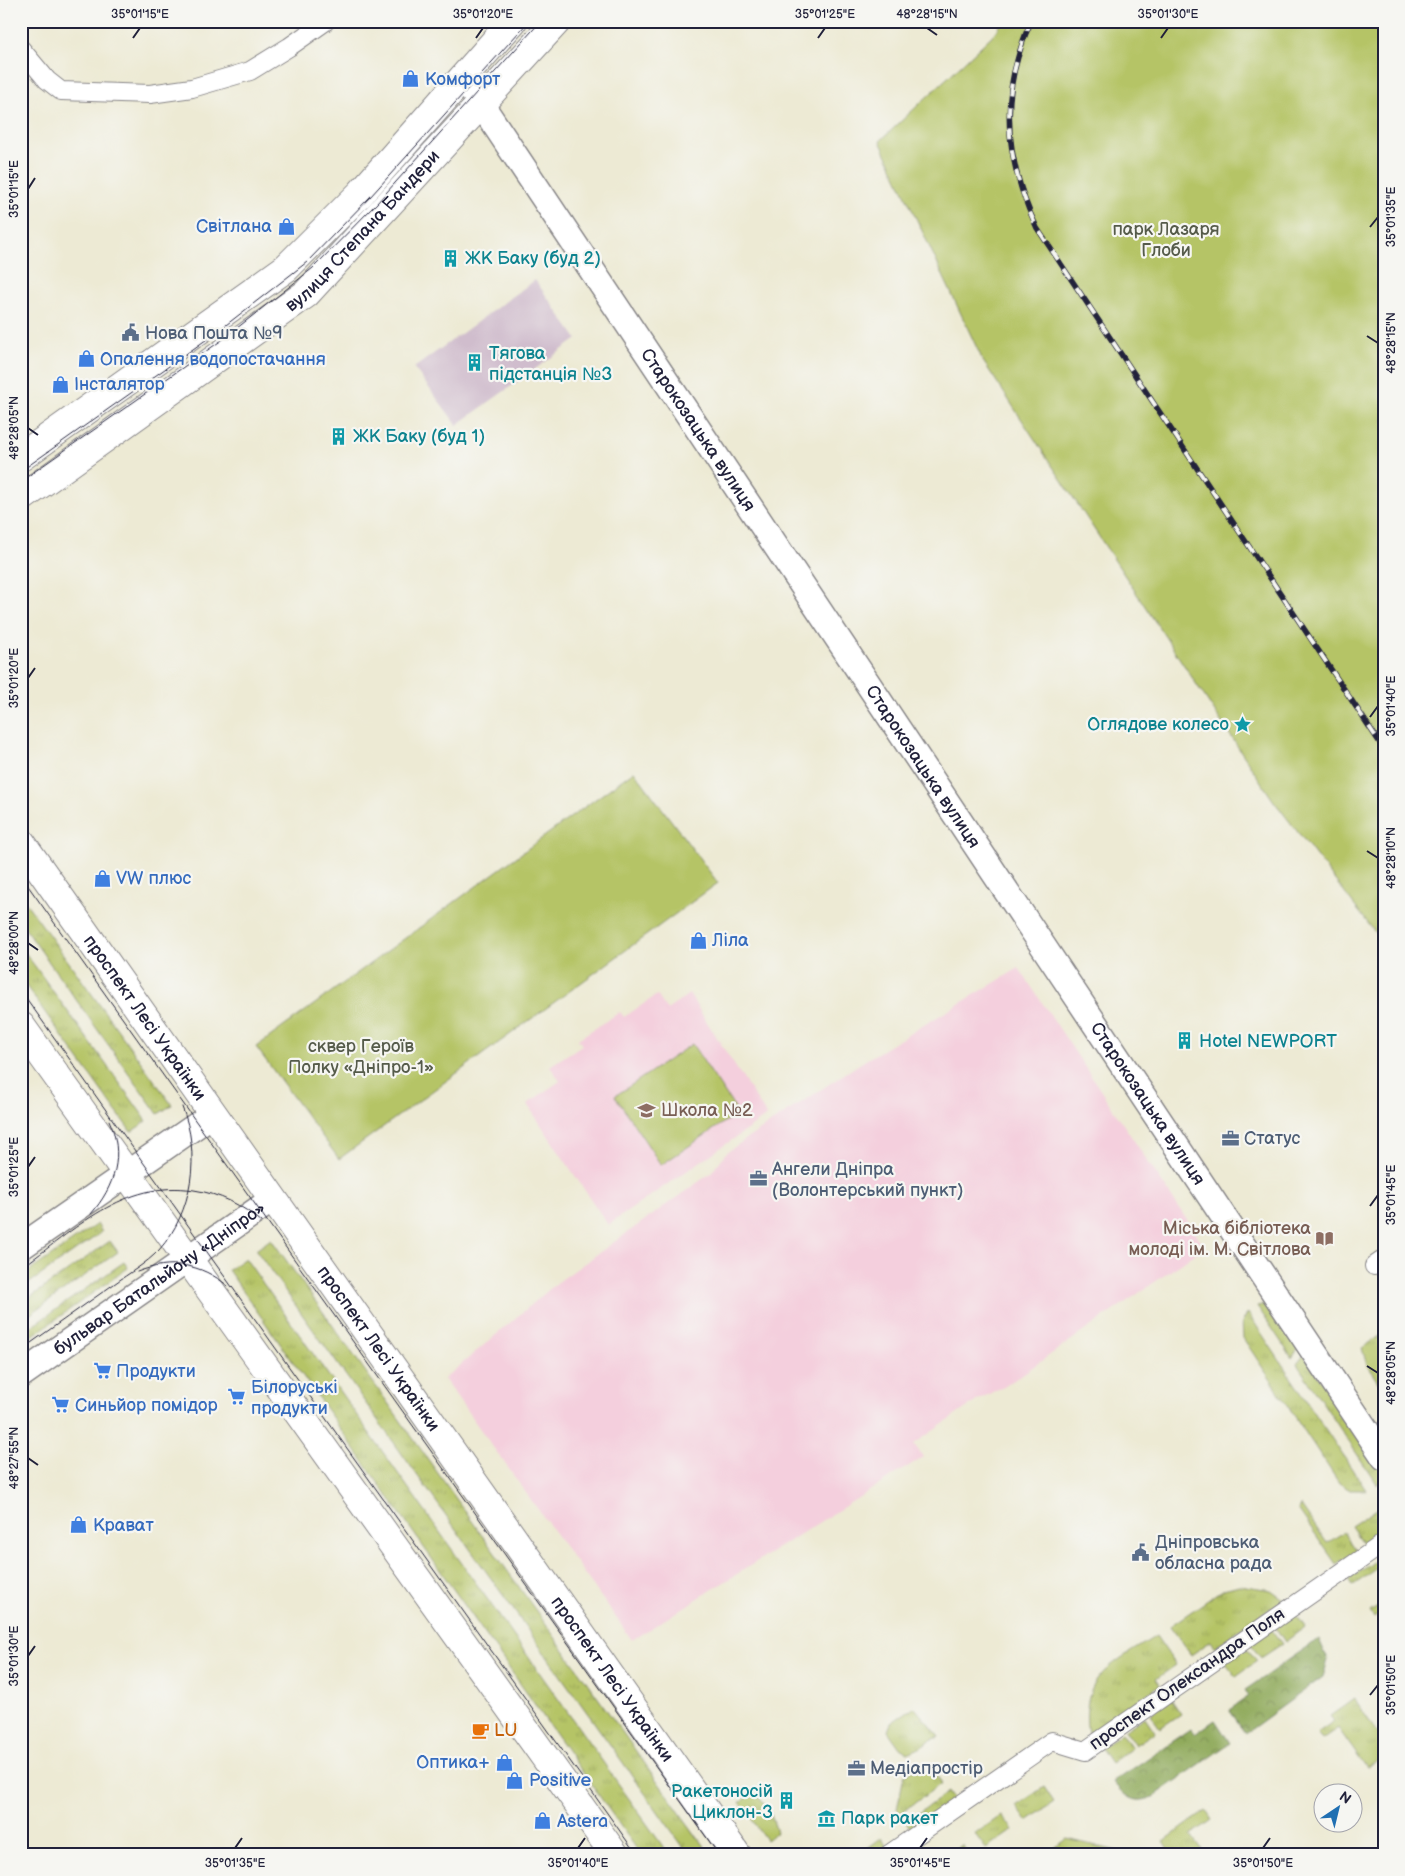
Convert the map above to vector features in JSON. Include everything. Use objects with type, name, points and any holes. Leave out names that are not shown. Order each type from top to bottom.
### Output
[{"type":"main road","name":"вулиця Степана Бандери","points":[[21,457],[286,268],[360,194],[513,21]]},
{"type":"main road","name":"вулиця Степана Бандери","points":[[21,498],[306,294],[557,21]]},
{"type":"main road","name":"проспект Лесі Українки","points":[[21,842],[736,1855]]},
{"type":"main road","points":[[21,1026],[615,1855]]},
{"type":"street","points":[[21,49],[46,80],[61,91],[150,94],[192,88],[250,71],[326,21]]},
{"type":"street","name":"Старокозацька вулиця","points":[[462,77],[1384,1457]]},
{"type":"street","points":[[21,1247],[212,1114]]},
{"type":"street","name":"бульвар Батальйону «Дніпро»","points":[[21,1375],[273,1199]]},
{"type":"street","name":"проспект Олександра Поля","points":[[888,1855],[1052,1741],[1085,1751],[1384,1543]]},
{"type":"shaded area","points":[[535,280],[577,339],[457,425],[414,368]]},
{"type":"shaded area","points":[[1019,968],[1205,1247],[1011,1382],[978,1400],[914,1444],[923,1457],[632,1640],[444,1379],[558,1282],[711,1173],[727,1152],[864,1061]]},
{"type":"shaded area","name":"Школа №2","points":[[689,994],[767,1116],[608,1225],[527,1104],[560,1081],[550,1066],[582,1045],[578,1039],[620,1012],[624,1017],[657,995],[667,1010]]},
{"type":"green space","name":"парк Лазаря Глоби","points":[[1002,21],[1384,21],[1384,944],[1273,800],[983,361],[880,141],[997,31]]},
{"type":"green space","name":"сквер Героїв Полку «Дніпро-1»","points":[[634,771],[718,883],[339,1159],[256,1047]]},
{"type":"green space","points":[[21,896],[172,1105],[158,1114],[21,923]]},
{"type":"green space","points":[[21,947],[147,1121],[131,1132],[21,979]]},
{"type":"green space","points":[[692,1044],[738,1113],[661,1165],[615,1096]]},
{"type":"green space","points":[[97,1224],[102,1232],[21,1289],[21,1277]]},
{"type":"green space","points":[[271,1239],[710,1855],[689,1855],[256,1250]]},
{"type":"green space","points":[[110,1241],[118,1252],[21,1321],[21,1304]]},
{"type":"green space","points":[[245,1258],[669,1855],[641,1855],[228,1270]]},
{"type":"green space","points":[[124,1262],[128,1268],[21,1344],[21,1334]]},
{"type":"green space","points":[[1271,1305],[1299,1348],[1292,1358],[1257,1306]]},
{"type":"green space","points":[[1248,1313],[1366,1490],[1350,1490],[1339,1483],[1243,1338],[1242,1322]]},
{"type":"green space","points":[[1380,1336],[1384,1337],[1384,1391],[1367,1366],[1362,1348]]},
{"type":"green space","points":[[1304,1355],[1384,1475],[1377,1484],[1297,1364]]},
{"type":"green space","points":[[1301,1506],[1327,1543],[1344,1532],[1357,1551],[1336,1564],[1298,1509]]},
{"type":"green space","points":[[1377,1509],[1384,1518],[1384,1532],[1364,1546],[1351,1526]]},
{"type":"green space","points":[[1384,1555],[1384,1564],[1352,1586],[1348,1580]]},
{"type":"green space","points":[[1239,1585],[1271,1590],[1284,1599],[1215,1647],[1211,1641],[1191,1655],[1170,1626],[1224,1589]]},
{"type":"green space","points":[[1384,1603],[1384,1611],[1374,1618],[1370,1612]]},
{"type":"green space","points":[[1295,1613],[1305,1627],[1285,1642],[1275,1627]]},
{"type":"green space","points":[[1271,1629],[1282,1644],[1261,1658],[1250,1644]]},
{"type":"green space","points":[[1156,1636],[1176,1665],[1156,1679],[1160,1685],[1088,1734],[1087,1714],[1089,1698],[1094,1684],[1113,1664]]},
{"type":"green space","points":[[1319,1639],[1328,1660],[1323,1677],[1246,1733],[1229,1710],[1249,1696],[1245,1690]]},
{"type":"green space","points":[[1246,1647],[1257,1661],[1236,1676],[1225,1662]]},
{"type":"green space","points":[[1171,1699],[1181,1714],[1160,1728],[1150,1714]]},
{"type":"green space","points":[[1354,1699],[1384,1742],[1384,1758],[1367,1769],[1338,1728],[1322,1739],[1317,1733],[1334,1721],[1330,1716]]},
{"type":"green space","points":[[914,1707],[940,1737],[930,1740],[922,1747],[908,1753],[900,1748],[888,1731],[891,1723]]},
{"type":"green space","points":[[1145,1717],[1155,1732],[1135,1745],[1125,1730]]},
{"type":"green space","points":[[1215,1720],[1230,1743],[1153,1797],[1135,1800],[1122,1792],[1113,1782],[1191,1729],[1195,1734]]},
{"type":"green space","points":[[1122,1733],[1132,1748],[1111,1763],[1101,1748]]},
{"type":"green space","points":[[922,1764],[934,1772],[942,1783],[901,1813],[897,1809],[904,1776]]},
{"type":"green space","points":[[1044,1787],[1054,1802],[1027,1821],[1016,1806]]},
{"type":"green space","points":[[755,1792],[770,1812],[777,1832],[766,1840],[740,1802]]},
{"type":"green space","points":[[948,1792],[955,1803],[913,1832],[906,1822]]},
{"type":"green space","points":[[1206,1811],[1212,1820],[1191,1835],[1205,1855],[1173,1855],[1164,1841]]},
{"type":"green space","points":[[1002,1815],[1013,1830],[986,1849],[975,1834]]},
{"type":"green space","points":[[881,1838],[889,1849],[882,1855],[858,1855]]},
{"type":"green space","points":[[1067,1839],[1134,1855],[1045,1855]]},
{"type":"green space","points":[[962,1845],[969,1855],[947,1855]]},
{"type":"tram line","points":[[21,471],[217,332],[307,262],[370,197],[529,21]]},
{"type":"tram line","points":[[21,481],[222,340],[313,268],[377,203],[541,21]]},
{"type":"tram line","points":[[21,876],[719,1855]]},
{"type":"tram line","points":[[21,991],[637,1855]]},
{"type":"tram line","points":[[21,1350],[143,1264],[159,1250],[171,1235],[180,1218],[186,1200],[192,1162],[188,1125],[182,1107]]},
{"type":"tram line","points":[[91,1214],[106,1192],[115,1170],[116,1146],[109,1120]]},
{"type":"tram line","points":[[21,1268],[102,1211],[123,1200],[145,1192],[169,1189],[194,1190],[213,1194],[247,1210],[262,1222]]},
{"type":"tram line","points":[[137,1272],[162,1265],[185,1266],[207,1272],[228,1286]]},
{"type":"railway","points":[[1032,21],[1022,43],[1013,79],[1009,123],[1015,165],[1028,207],[1037,228],[1384,749]]},
{"type":"place","name":"Комфорт","points":[[411,79]]},
{"type":"place","name":"Світлана","points":[[286,226]]},
{"type":"place","name":"ЖК Баку (буд 2)","points":[[451,258]]},
{"type":"place","name":"Нова Пошта №9","points":[[131,333]]},
{"type":"place","name":"Опалення водопостачання","points":[[86,359]]},
{"type":"place","name":"Тягова пiдстанцiя №3","points":[[475,363]]},
{"type":"place","name":"Інсталятор","points":[[60,384]]},
{"type":"place","name":"ЖК Баку (буд 1)","points":[[339,436]]},
{"type":"place","name":"Оглядове колесо","points":[[1243,724]]},
{"type":"place","name":"VW плюс","points":[[102,878]]},
{"type":"place","name":"Ліла","points":[[698,940]]},
{"type":"place","name":"Hotel NEWPORT","points":[[1185,1041]]},
{"type":"place","name":"Школа №2","points":[[647,1110]]},
{"type":"place","name":"Статус","points":[[1230,1138]]},
{"type":"place","name":"Ангели Дніпра (Волонтерський пункт)","points":[[758,1179]]},
{"type":"place","name":"Міська бібліотека молоді ім. М. Світлова","points":[[1325,1238]]},
{"type":"place","name":"Продукти","points":[[102,1371]]},
{"type":"place","name":"Білоруські продукти","points":[[237,1397]]},
{"type":"place","name":"Синьйор помідор","points":[[61,1405]]},
{"type":"place","name":"Крават","points":[[79,1525]]},
{"type":"place","name":"Дніпровська обласна рада","points":[[1141,1552]]},
{"type":"place","name":"LU","points":[[480,1730]]},
{"type":"place","name":"Оптика+","points":[[504,1762]]},
{"type":"place","name":"Медіапростір","points":[[856,1768]]},
{"type":"place","name":"Positive","points":[[515,1780]]},
{"type":"place","name":"Ракетоносій Циклон-3","points":[[787,1801]]},
{"type":"place","name":"Парк ракет","points":[[827,1818]]},
{"type":"place","name":"Astera","points":[[543,1821]]}]
